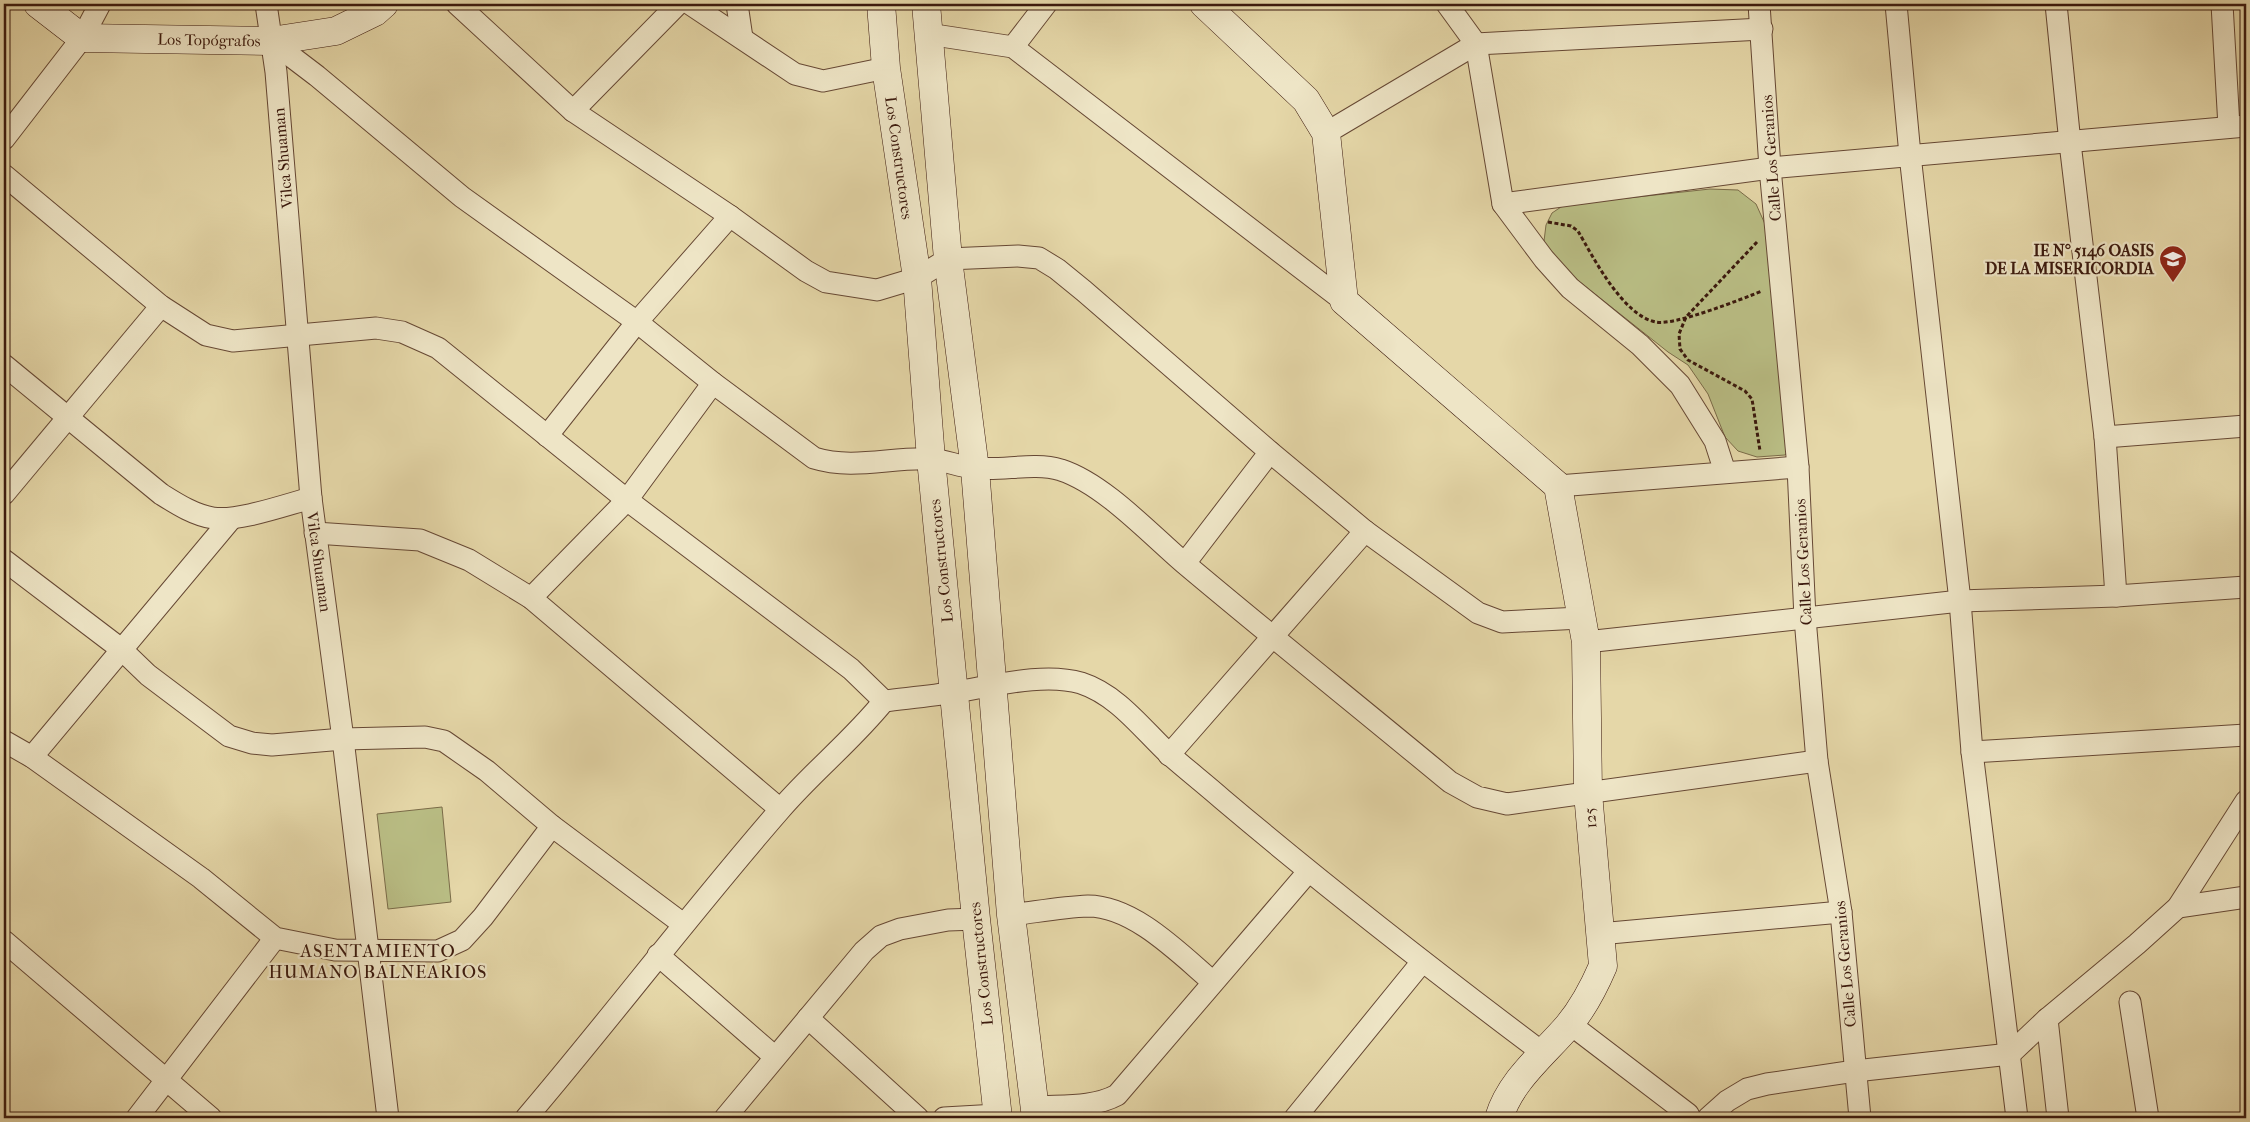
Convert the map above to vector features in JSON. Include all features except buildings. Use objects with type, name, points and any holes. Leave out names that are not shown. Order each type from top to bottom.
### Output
[{"type":"main road","points":[[38,4],[82,38]]},
{"type":"main road","name":"Los Topógrafos","points":[[82,38],[271,41],[336,31],[374,12],[384,4]]},
{"type":"main road","name":"Los Constructores","points":[[882,4],[886,68],[917,278],[931,459],[997,1117]]},
{"type":"main road","points":[[926,4],[948,259],[975,468],[994,685],[1011,915],[1035,1112]]},
{"type":"main road","points":[[1204,4],[1306,100],[1326,133],[1344,301],[1558,486]]},
{"type":"main road","name":"125","points":[[1499,1118],[1511,1091],[1522,1075],[1570,1024],[1592,992],[1603,966],[1588,793],[1583,630],[1558,486]]},
{"type":"street","points":[[4,139],[82,38],[100,4]]},
{"type":"street","name":"Vilca Shuaman","points":[[266,4],[276,72],[311,498],[343,739],[388,1118]]},
{"type":"street","points":[[457,4],[573,111],[730,216],[806,271],[826,282],[877,290],[917,278],[948,259],[1018,256],[1039,258],[1084,291],[1270,452],[1366,530],[1478,613],[1502,622],[1583,630],[1805,618],[1960,602],[2116,596],[2246,587]]},
{"type":"street","points":[[573,111],[678,4]]},
{"type":"street","points":[[690,4],[795,74],[823,81],[886,68]]},
{"type":"street","points":[[737,4],[742,38]]},
{"type":"street","points":[[1013,47],[1046,4]]},
{"type":"street","points":[[1447,4],[1476,44],[1503,204],[1544,258],[1570,288],[1640,345],[1680,385],[1715,442],[1726,472]]},
{"type":"street","name":"Calle Los Geranios","points":[[1759,4],[1770,168],[1798,467],[1805,618],[1818,760],[1841,912],[1860,1118]]},
{"type":"street","points":[[1896,4],[1910,155],[1960,602],[1972,752],[2017,1118]]},
{"type":"street","points":[[2056,4],[2070,143],[2106,437],[2116,596]]},
{"type":"street","points":[[1503,204],[1770,168],[2238,127],[2222,4]]},
{"type":"street","points":[[1326,133],[1476,44],[1762,29]]},
{"type":"street","points":[[928,34],[1013,47],[1344,301]]},
{"type":"street","points":[[271,41],[317,76],[462,197],[637,322],[713,383],[814,458],[831,464],[931,459],[975,468],[1031,466],[1062,471],[1096,488],[1450,782],[1477,797],[1507,804],[1818,760]]},
{"type":"street","points":[[4,175],[161,306],[206,335],[233,341],[376,328],[402,332],[438,348],[627,500],[851,669],[884,702]]},
{"type":"street","points":[[547,436],[637,322],[730,216]]},
{"type":"street","points":[[4,494],[161,306]]},
{"type":"street","points":[[4,365],[160,494],[187,510],[212,518],[231,519],[311,498]]},
{"type":"street","points":[[531,598],[627,500],[713,383]]},
{"type":"street","points":[[2106,437],[2246,426]]},
{"type":"street","points":[[1185,563],[1270,452]]},
{"type":"street","points":[[1558,486],[1798,467]]},
{"type":"street","points":[[32,757],[231,519]]},
{"type":"street","points":[[1170,755],[1366,530]]},
{"type":"street","points":[[315,533],[420,540],[469,560],[531,598],[780,809]]},
{"type":"street","points":[[4,560],[121,649],[148,675],[229,736],[252,743],[272,745],[343,739],[425,736],[444,741],[487,771],[552,826],[683,924]]},
{"type":"street","points":[[526,1118],[683,924],[780,809],[819,767],[868,721],[884,702],[994,685],[1046,680],[1066,680],[1083,684],[1100,692],[1119,705],[1170,755],[1308,872],[1422,962],[1543,1053]]},
{"type":"street","points":[[1972,752],[2246,735]]},
{"type":"street","points":[[4,741],[32,757],[201,878],[275,938],[335,950],[438,951],[462,940],[483,917],[552,826]]},
{"type":"street","points":[[1708,1118],[1727,1101],[1747,1089],[1767,1084],[1855,1071],[2010,1054],[2047,1019],[2178,907],[2246,801]]},
{"type":"street","points":[[1035,1112],[1106,1102],[1117,1096],[1308,872]]},
{"type":"street","points":[[2178,907],[2246,897]]},
{"type":"street","points":[[1011,915],[1089,906],[1115,910],[1135,920],[1213,982]]},
{"type":"street","points":[[1600,934],[1841,912]]},
{"type":"street","points":[[725,1118],[864,951],[881,936],[920,924],[976,919]]},
{"type":"street","points":[[137,1118],[164,1080],[275,938]]},
{"type":"street","points":[[4,941],[164,1080],[211,1118]]},
{"type":"street","points":[[658,955],[775,1057]]},
{"type":"street","points":[[1295,1118],[1422,962]]},
{"type":"street","points":[[2130,1002],[2148,1118]]},
{"type":"street","points":[[808,1018],[918,1118]]},
{"type":"street","points":[[2047,1019],[2058,1118]]},
{"type":"street","points":[[1570,1024],[1688,1114],[1690,1118]]},
{"type":"street","points":[[944,1118],[997,1117]]},
{"type":"path","points":[[1548,222],[1571,226],[1578,231],[1612,290],[1642,316],[1655,322],[1673,322],[1766,289]]},
{"type":"path","points":[[1759,240],[1686,317],[1678,334],[1680,349],[1688,360],[1745,391],[1752,399],[1761,457]]},
{"type":"green space","points":[[1710,189],[1738,190],[1756,204],[1765,224],[1788,451],[1785,455],[1757,457],[1738,451],[1725,437],[1708,394],[1688,365],[1668,352],[1561,267],[1546,251],[1544,241],[1546,225],[1552,213],[1564,205]]},
{"type":"green space","points":[[442,807],[451,902],[388,909],[377,814]]},
{"type":"place","name":"IE N° 5146 OASIS DE LA MISERICORDIA","points":[[2173,283]]},
{"type":"district","name":"ASENTAMIENTO HUMANO BALNEARIOS","points":[[378,961]]}]
